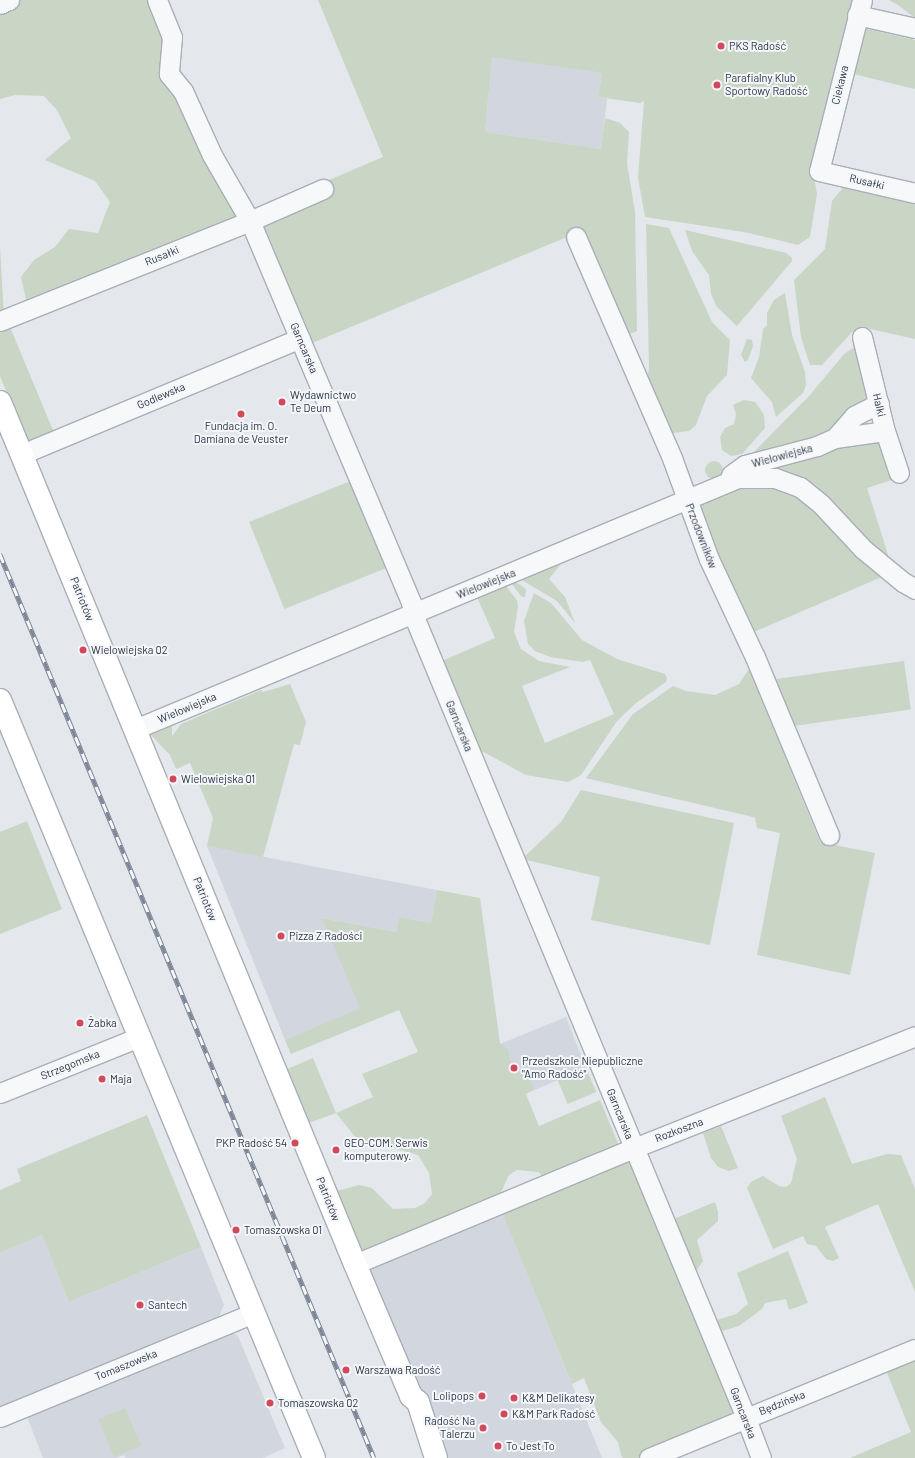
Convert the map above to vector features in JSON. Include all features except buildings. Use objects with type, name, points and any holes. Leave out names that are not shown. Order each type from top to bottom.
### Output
[{"type":"main road","name":"Patriotów","points":[[0,402],[355,1264],[411,1396],[408,1408],[414,1425],[435,1454]]},
{"type":"main road","points":[[0,700],[314,1458]]},
{"type":"street","points":[[0,4],[9,0]]},
{"type":"street","name":"Garncarska","points":[[157,0],[172,37],[169,74],[183,91],[212,155],[250,221],[411,602],[414,613],[746,1418],[761,1458]]},
{"type":"street","points":[[860,8],[915,28]]},
{"type":"street","name":"Ciekawa","points":[[819,171],[860,8]]},
{"type":"street","name":"Rusałki","points":[[819,171],[915,193]]},
{"type":"street","name":"Rusałki","points":[[0,321],[250,221],[322,189]]},
{"type":"street","name":"Przodowników","points":[[576,237],[687,498],[709,559],[755,657],[829,835]]},
{"type":"street","name":"Halki","points":[[862,337],[885,431],[899,473]]},
{"type":"street","name":"Godlewska","points":[[22,454],[300,338]]},
{"type":"street","name":"Wielowiejska","points":[[835,438],[854,416],[879,403]]},
{"type":"street","name":"Wielowiejska","points":[[135,729],[687,498],[726,481],[733,471],[746,465],[817,446],[835,438],[885,431]]},
{"type":"street","points":[[726,481],[748,476],[763,477],[775,478],[800,487],[889,571],[915,589]]},
{"type":"street","name":"Rozkoszna","points":[[355,1264],[634,1148],[915,1036]]},
{"type":"street","name":"Strzegomska","points":[[0,1093],[139,1037]]},
{"type":"street","name":"Tomaszowska","points":[[0,1417],[253,1313]]},
{"type":"street","name":"Będzińska","points":[[649,1458],[915,1349]]},
{"type":"shaded area","points":[[492,56],[602,73],[598,97],[607,99],[601,149],[485,132]]},
{"type":"shaded area","points":[[207,846],[437,890],[431,923],[399,917],[396,932],[323,918],[361,1008],[285,1040]]},
{"type":"shaded area","name":"Przedszkole Niepubliczne \"Amo Radość\"","points":[[566,1017],[586,1068],[525,1094],[441,1068]]},
{"type":"shaded area","points":[[500,1208],[602,1458],[447,1458],[368,1266]]},
{"type":"shaded area","points":[[42,1235],[69,1302],[201,1247],[224,1305],[219,1316],[0,1408],[0,1253]]},
{"type":"shaded area","points":[[225,1330],[238,1336],[285,1448],[263,1458],[125,1458],[124,1455],[116,1458],[43,1458],[26,1414]]},
{"type":"green space","points":[[0,0],[151,0],[165,37],[166,80],[237,217],[27,304],[21,277],[34,260],[55,247],[69,229],[98,233],[110,202],[95,181],[45,160],[71,138],[57,110],[44,96],[15,95],[0,99]]},
{"type":"green space","points":[[318,0],[852,0],[814,177],[817,194],[810,237],[798,245],[744,232],[645,217],[638,178],[644,101],[640,103],[598,97],[602,73],[492,57],[485,132],[601,149],[605,118],[620,123],[629,132],[627,163],[635,212],[637,331],[622,337],[579,232],[310,344],[254,212],[383,157]]},
{"type":"green space","points":[[889,0],[915,0],[915,18],[898,5]]},
{"type":"green space","points":[[859,27],[915,40],[915,89],[849,73]]},
{"type":"green space","points":[[846,184],[915,200],[915,339],[866,328],[852,332],[822,365],[810,365],[801,337],[794,280],[825,249],[832,201]]},
{"type":"green space","points":[[646,224],[669,228],[712,322],[730,340],[727,375],[707,396],[696,425],[689,431],[673,433],[664,429],[646,390],[649,367]]},
{"type":"green space","points":[[685,230],[786,253],[792,258],[792,261],[737,326],[717,307],[711,294],[709,275],[692,251]]},
{"type":"green space","points":[[0,246],[4,316],[0,317]]},
{"type":"green space","points":[[785,293],[792,335],[805,372],[806,385],[803,393],[776,417],[772,402],[751,378],[759,357],[763,329],[767,325],[767,313],[774,300]]},
{"type":"green space","points":[[10,327],[55,435],[27,442],[0,376],[0,331]]},
{"type":"green space","points":[[747,339],[752,340],[753,346],[748,360],[745,362],[741,355]]},
{"type":"green space","points":[[859,344],[874,398],[821,440],[748,458],[810,395],[844,354]]},
{"type":"green space","points":[[744,400],[755,402],[758,406],[764,415],[765,428],[742,454],[731,456],[722,450],[720,437],[725,428],[734,424],[736,414],[733,405]]},
{"type":"green space","points":[[874,441],[884,442],[895,479],[867,488],[890,561],[878,553],[826,497],[740,471],[837,443]]},
{"type":"green space","points":[[710,461],[718,461],[723,466],[721,477],[718,479],[710,479],[705,474],[705,466]]},
{"type":"green space","points":[[353,480],[388,567],[284,609],[249,522]]},
{"type":"green space","points":[[748,480],[805,496],[884,576],[749,634],[692,504]]},
{"type":"green space","points":[[564,560],[549,579],[565,597],[575,623],[557,601],[520,579]]},
{"type":"green space","points":[[514,581],[526,589],[525,597],[521,596],[511,583]]},
{"type":"green space","points":[[505,585],[517,600],[518,607],[514,632],[521,649],[539,661],[570,667],[522,686],[545,743],[614,714],[590,660],[583,662],[550,657],[535,651],[528,644],[524,621],[534,593],[551,603],[582,640],[617,659],[665,674],[667,678],[666,682],[636,703],[617,721],[581,775],[568,782],[526,775],[478,749],[442,661],[495,638],[477,597]]},
{"type":"green space","points":[[904,661],[911,710],[783,727],[776,679]]},
{"type":"green space","points":[[749,669],[820,842],[875,853],[850,975],[757,955],[780,833],[757,828],[755,818],[749,816],[586,778],[633,714],[673,686],[686,691],[715,695],[739,684]]},
{"type":"green space","points":[[290,684],[306,722],[300,745],[294,744],[263,857],[207,846],[213,818],[190,763],[176,769],[170,755],[151,735],[172,726],[172,736],[181,724],[261,690],[263,692]]},
{"type":"green space","points":[[581,790],[734,823],[710,945],[591,920],[600,877],[522,859],[561,822]]},
{"type":"green space","points":[[27,821],[62,909],[0,934],[0,832]]},
{"type":"green space","points":[[437,890],[480,898],[500,1043],[508,1049],[510,1061],[516,1071],[526,1076],[532,1083],[534,1089],[526,1094],[539,1126],[600,1100],[620,1148],[547,1179],[538,1172],[517,1170],[509,1175],[498,1199],[363,1253],[337,1191],[359,1185],[372,1188],[393,1209],[415,1208],[425,1203],[432,1194],[429,1173],[418,1155],[393,1148],[372,1148],[360,1143],[336,1113],[373,1097],[362,1074],[418,1052],[399,1010],[291,1054],[285,1040],[360,1008],[322,918],[396,932],[399,917],[431,923]]},
{"type":"green space","points":[[313,1058],[336,1113],[309,1123],[287,1069]]},
{"type":"green space","points":[[586,1068],[596,1092],[568,1104],[557,1080]]},
{"type":"green space","points":[[825,1097],[852,1164],[887,1154],[901,1155],[915,1189],[915,1292],[878,1204],[825,1227],[839,1258],[833,1261],[826,1259],[816,1246],[807,1244],[803,1236],[773,1249],[747,1188],[751,1182],[763,1176],[779,1186],[786,1187],[791,1183],[797,1159],[781,1116]]},
{"type":"green space","points":[[147,1115],[201,1247],[69,1302],[42,1235],[0,1253],[0,1190],[21,1181],[17,1169]]},
{"type":"green space","points":[[721,1126],[738,1168],[729,1171],[718,1167],[711,1158],[703,1133]]},
{"type":"green space","points":[[628,1156],[736,1417],[639,1458],[623,1458],[618,1442],[601,1422],[584,1378],[572,1384],[500,1208]]},
{"type":"green space","points":[[715,1202],[718,1212],[718,1221],[697,1240],[703,1261],[697,1270],[690,1272],[669,1221]]},
{"type":"green space","points":[[788,1251],[808,1303],[789,1310],[786,1299],[765,1303],[762,1309],[739,1326],[722,1331],[717,1320],[736,1314],[748,1304],[737,1273]]},
{"type":"green space","points":[[915,1356],[915,1458],[850,1458],[911,1432],[885,1368]]},
{"type":"green space","points":[[125,1408],[141,1446],[114,1457],[98,1419]]},
{"type":"railway","points":[[0,554],[374,1458]]},
{"type":"place","name":"PKS Radość","points":[[721,46]]},
{"type":"place","name":"Parafialny Klub Sportowy Radość","points":[[717,85]]},
{"type":"place","name":"Wydawnictwo Te Deum","points":[[282,402]]},
{"type":"place","name":"Fundacja im. O. Damiana de Veuster","points":[[241,414]]},
{"type":"place","name":"Wielowiejska 02","points":[[83,650]]},
{"type":"place","name":"Wielowiejska 01","points":[[173,779]]},
{"type":"place","name":"Pizza Z Radości","points":[[281,936]]},
{"type":"place","name":"Żabka","points":[[80,1023]]},
{"type":"place","name":"Przedszkole Niepubliczne \"Amo Radość\"","points":[[514,1068]]},
{"type":"place","name":"Maja","points":[[102,1079]]},
{"type":"place","name":"PKP Radość 54","points":[[295,1143]]},
{"type":"place","name":"GEO-COM. Serwis komputerowy.","points":[[336,1150]]},
{"type":"place","name":"Tomaszowska 01","points":[[236,1230]]},
{"type":"place","name":"Santech","points":[[140,1305]]},
{"type":"place","name":"Warszawa Radość","points":[[346,1370]]},
{"type":"place","name":"Lolipops","points":[[482,1396]]},
{"type":"place","name":"K&M Delikatesy","points":[[514,1398]]},
{"type":"place","name":"Tomaszowska 02","points":[[270,1403]]},
{"type":"place","name":"K&M Park Radość","points":[[504,1414]]},
{"type":"place","name":"Radość Na Talerzu","points":[[483,1428]]},
{"type":"place","name":"To Jest To","points":[[498,1446]]}]
